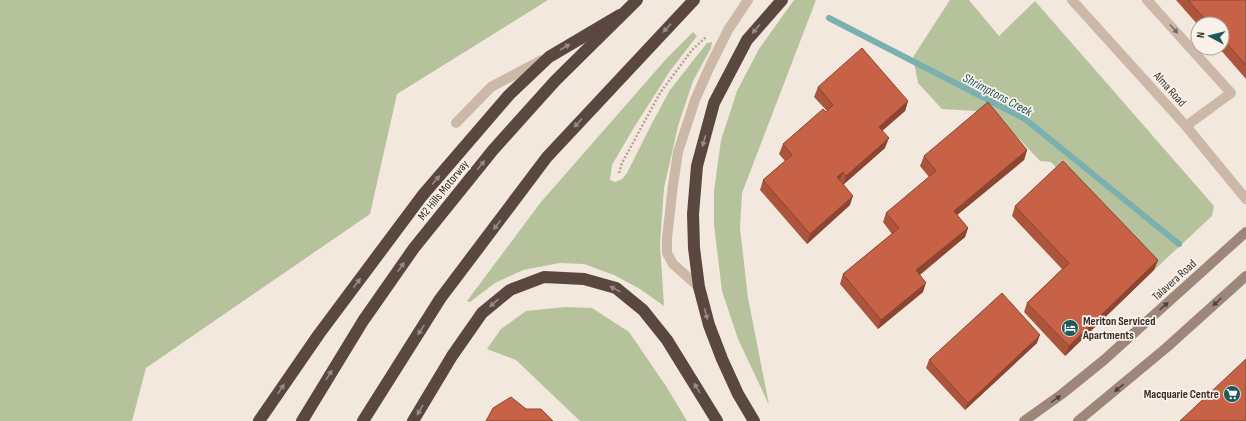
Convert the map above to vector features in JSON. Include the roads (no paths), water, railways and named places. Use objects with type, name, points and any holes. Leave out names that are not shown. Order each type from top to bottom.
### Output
[{"type":"highway","name":"M2 Hills Motorway","points":[[302,421],[363,320],[414,248],[493,150],[555,81],[620,15],[637,0]]},
{"type":"highway","points":[[363,421],[440,299],[547,156],[694,0]]},
{"type":"highway","points":[[754,421],[738,394],[722,360],[709,324],[699,287],[694,248],[693,214],[697,166],[714,103],[747,40],[782,0]]},
{"type":"highway","points":[[259,421],[319,334],[422,196],[509,95],[549,57],[620,15]]},
{"type":"highway","points":[[414,421],[452,356],[482,313],[510,290],[544,277],[584,279],[616,288],[644,310],[667,340],[717,421]]},
{"type":"main road","name":"Talavera Road","points":[[1024,421],[1062,394],[1104,360],[1246,232]]},
{"type":"main road","points":[[1078,421],[1166,348],[1246,276]]},
{"type":"street","points":[[699,287],[673,264],[667,253],[673,185],[678,152],[695,100],[710,66],[728,30],[748,0]]},
{"type":"street","name":"Alma Road","points":[[1072,0],[1186,126],[1246,199]]},
{"type":"street","points":[[1147,0],[1231,93],[1186,126]]},
{"type":"street","points":[[456,123],[491,87],[549,57]]},
{"type":"waterway","name":"Shrimptons Creek","points":[[829,18],[1025,119],[1179,244]]},
{"type":"place","name":"Meriton Serviced Apartments","points":[[1070,328]]},
{"type":"place","name":"Macquarie Centre","points":[[1232,394]]}]
